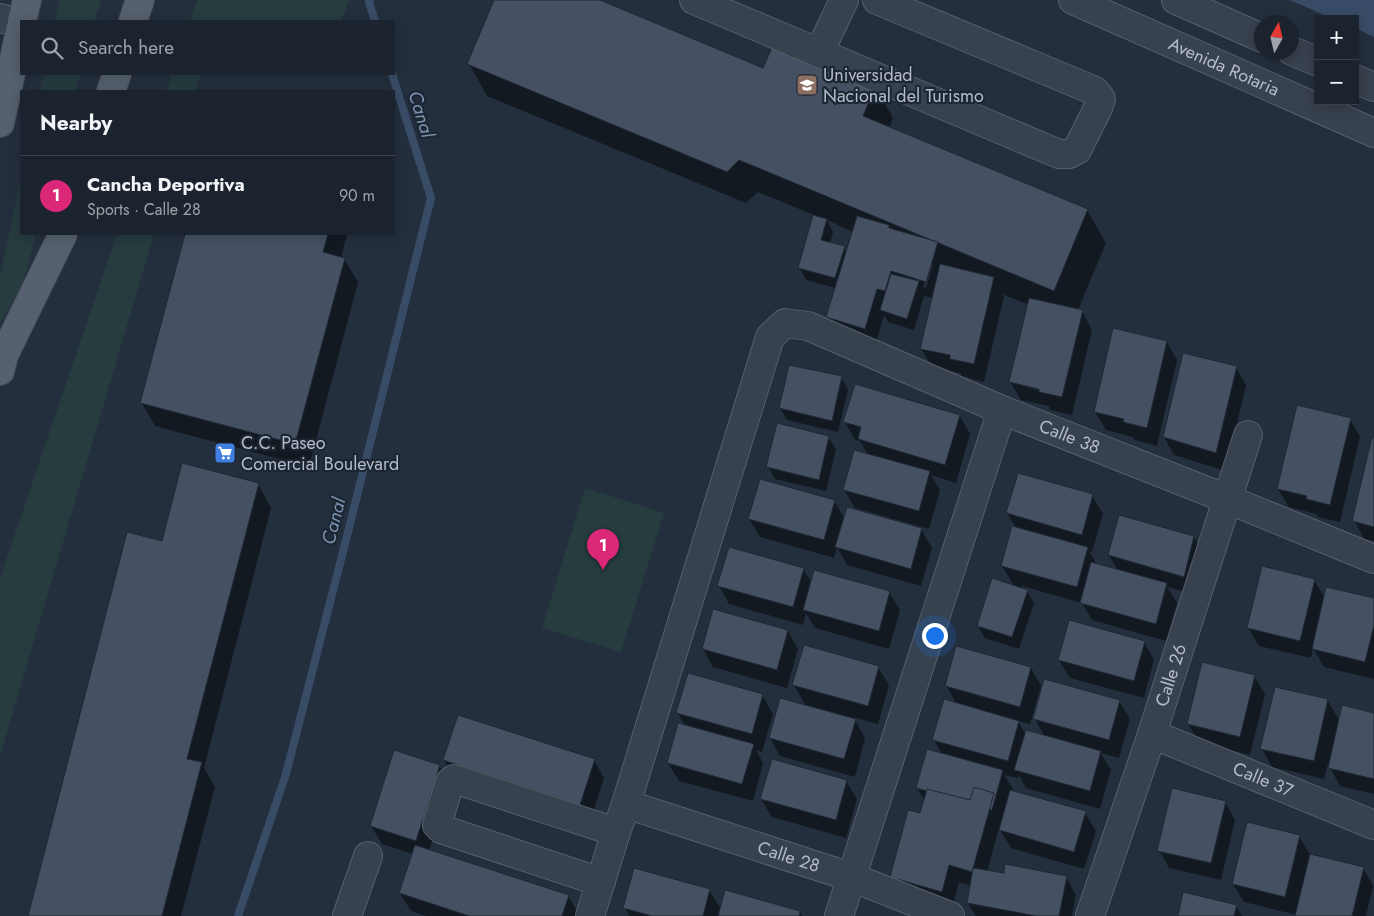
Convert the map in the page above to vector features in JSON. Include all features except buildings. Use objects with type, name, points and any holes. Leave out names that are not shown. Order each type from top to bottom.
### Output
[{"type":"main road","points":[[23,20],[27,0]]},
{"type":"main road","points":[[133,20],[140,0]]},
{"type":"main road","points":[[0,123],[20,33]]},
{"type":"main road","points":[[111,90],[117,75]]},
{"type":"main road","points":[[0,371],[4,354],[62,235]]},
{"type":"street","points":[[694,0],[1059,154],[1069,154],[1077,150],[1101,98],[1095,91],[877,0]]},
{"type":"street","points":[[819,53],[844,0]]},
{"type":"street","name":"Avenida Rotaria","points":[[1074,0],[1374,132]]},
{"type":"street","points":[[1176,0],[1254,34]]},
{"type":"street","points":[[0,18],[20,23]]},
{"type":"street","points":[[1299,54],[1314,60]]},
{"type":"street","points":[[1359,81],[1374,87]]},
{"type":"street","name":"Calle 38","points":[[626,804],[770,337],[785,323],[808,326],[1002,410],[1374,559]]},
{"type":"street","points":[[839,916],[1002,410]]},
{"type":"street","name":"Calle 26","points":[[1090,916],[1152,734],[1248,435]]},
{"type":"street","name":"Calle 37","points":[[1152,734],[1374,825]]},
{"type":"street","points":[[600,882],[442,829],[437,825],[450,782],[454,779],[616,832]]},
{"type":"street","points":[[590,916],[626,804]]},
{"type":"street","name":"Calle 28","points":[[626,804],[851,877],[950,916]]},
{"type":"street","points":[[347,916],[368,856]]},
{"type":"green space","points":[[60,0],[101,0],[95,20],[55,20]]},
{"type":"green space","points":[[197,0],[349,0],[341,20],[190,20]]},
{"type":"green space","points":[[44,75],[80,75],[76,90],[40,90]]},
{"type":"green space","points":[[172,75],[201,75],[196,90],[166,90]]},
{"type":"green space","points":[[20,183],[20,235],[36,235],[22,286],[0,324],[0,276]]},
{"type":"green space","points":[[117,235],[154,235],[0,756],[0,578]]},
{"type":"green space","points":[[585,488],[664,513],[621,652],[542,628]]},
{"type":"water","points":[[1290,0],[1374,0],[1374,37],[1359,30],[1359,15],[1324,15]]},
{"type":"waterway","name":"Canal","points":[[370,0],[375,20]]},
{"type":"waterway","name":"Canal","points":[[238,916],[286,774],[431,198],[392,75]]},
{"type":"place","name":"Universidad Nacional del Turismo","points":[[807,85]]},
{"type":"place","name":"C.C. Paseo Comercial Boulevard","points":[[225,453]]},
{"type":"place","name":"Cancha Deportiva","points":[[603,570]]}]
